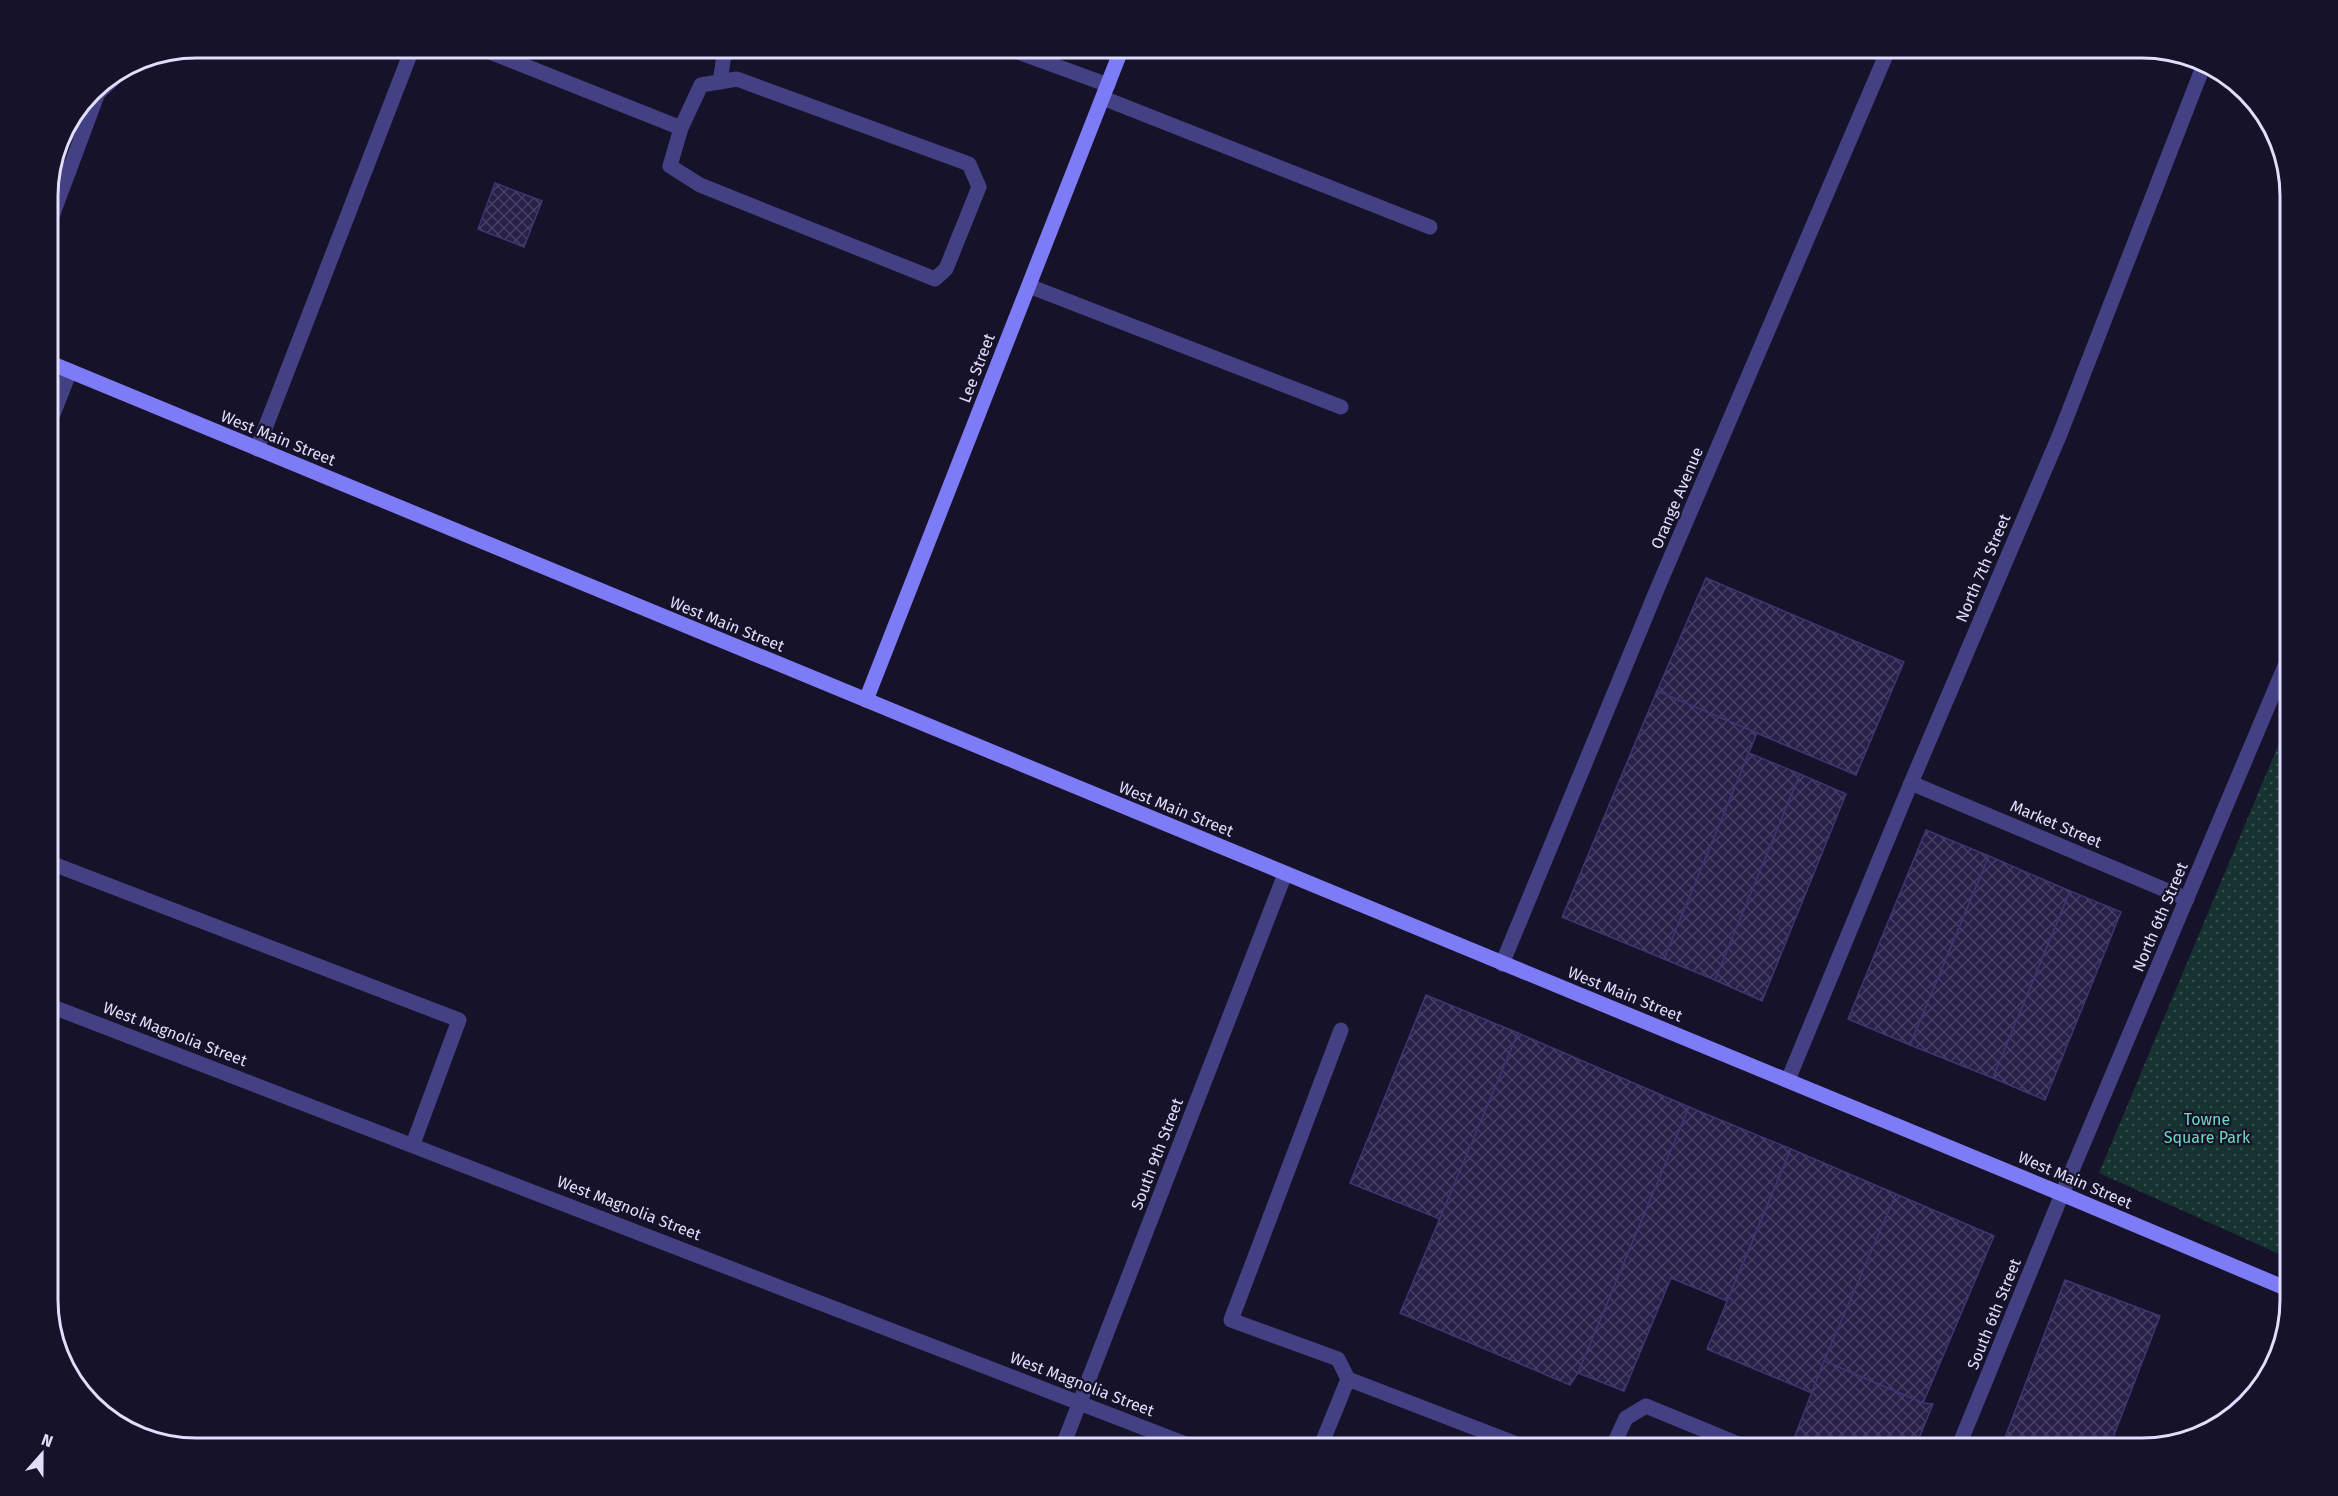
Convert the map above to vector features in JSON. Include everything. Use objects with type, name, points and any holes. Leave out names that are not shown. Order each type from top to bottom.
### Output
[{"type":"main road","name":"Lee Street","points":[[866,700],[1118,58]]},
{"type":"main road","name":"West Main Street","points":[[59,367],[1788,1080],[2280,1286]]},
{"type":"street","points":[[257,449],[411,58]]},
{"type":"street","points":[[505,58],[681,128]]},
{"type":"street","points":[[720,82],[724,58]]},
{"type":"street","points":[[1029,58],[1105,92],[1430,227]]},
{"type":"street","name":"Orange Avenue","points":[[1502,964],[1658,587],[1885,58]]},
{"type":"street","name":"North 7th Street","points":[[1788,1080],[1911,783],[2060,434],[2201,72]]},
{"type":"street","points":[[737,79],[969,164],[979,187],[946,269],[935,279],[700,185],[670,166],[681,128],[701,85],[737,79]]},
{"type":"street","points":[[59,198],[94,104]]},
{"type":"street","points":[[1029,285],[1341,407]]},
{"type":"street","points":[[59,400],[70,372]]},
{"type":"street","name":"North 6th Street","points":[[2062,1194],[2280,678]]},
{"type":"street","name":"Market Street","points":[[1911,783],[2187,899]]},
{"type":"street","points":[[59,866],[459,1020],[412,1144]]},
{"type":"street","name":"South 9th Street","points":[[1066,1438],[1285,874]]},
{"type":"street","name":"West Magnolia Street","points":[[59,1009],[1171,1438]]},
{"type":"street","points":[[1341,1030],[1231,1320],[1338,1359],[1348,1379],[1501,1438]]},
{"type":"street","name":"South 6th Street","points":[[1962,1438],[2062,1194]]},
{"type":"street","points":[[1324,1438],[1348,1379]]},
{"type":"street","points":[[1617,1438],[1626,1418],[1646,1406],[1724,1438]]},
{"type":"green space","name":"Towne Square Park","points":[[2280,741],[2280,1254],[2099,1173]]},
{"type":"building","points":[[495,183],[542,201],[524,247],[478,229]]},
{"type":"building","points":[[1706,578],[1904,662],[1856,775],[1657,691]]},
{"type":"building","points":[[1657,691],[1757,733],[1664,959],[1562,917]]},
{"type":"building","points":[[1749,753],[1800,774],[1715,980],[1664,959]]},
{"type":"building","points":[[1800,774],[1846,794],[1762,1001],[1715,980]]},
{"type":"building","points":[[1926,830],[1989,856],[1910,1045],[1848,1019]]},
{"type":"building","points":[[1989,856],[2070,891],[1993,1078],[1910,1045]]},
{"type":"building","points":[[2070,891],[2121,912],[2045,1100],[1993,1078]]},
{"type":"building","points":[[1426,995],[1518,1033],[1440,1219],[1350,1183]]},
{"type":"building","points":[[1518,1033],[1689,1107],[1578,1373],[1570,1385],[1400,1313]]},
{"type":"building","points":[[1689,1107],[1791,1149],[1727,1301],[1671,1278],[1624,1391],[1578,1373]]},
{"type":"building","points":[[1791,1149],[1896,1194],[1812,1393],[1707,1349]]},
{"type":"building","points":[[1896,1194],[1994,1236],[1923,1403],[1824,1361]]},
{"type":"building","points":[[2065,1280],[2160,1316],[2113,1438],[2005,1438]]},
{"type":"building","points":[[1824,1361],[1923,1403],[1933,1404],[1919,1438],[1794,1438]]}]
